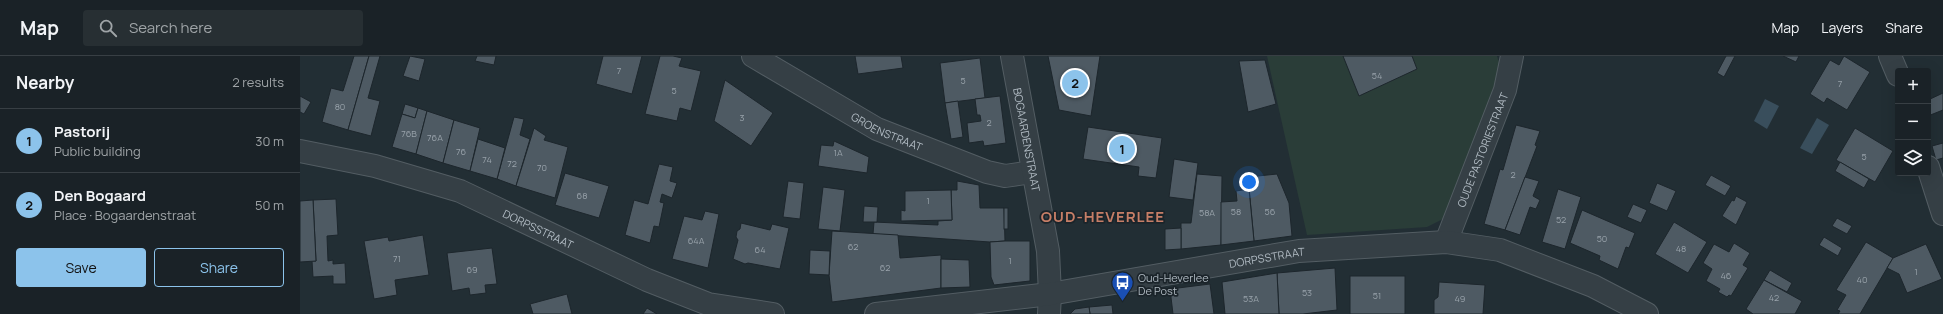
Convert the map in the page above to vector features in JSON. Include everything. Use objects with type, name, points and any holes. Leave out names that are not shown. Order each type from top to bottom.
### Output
[{"type":"street","name":"GROENSTRAAT","points":[[753,56],[877,129],[986,172],[1005,176],[1032,172]]},
{"type":"street","name":"BOGAARDENSTRAAT","points":[[1012,56],[1032,172],[1048,251],[1050,304]]},
{"type":"street","name":"OUDE PASTORIESTRAAT","points":[[1437,243],[1505,90],[1512,56]]},
{"type":"street","points":[[1890,56],[1895,68]]},
{"type":"street","name":"DORPSSTRAAT","points":[[300,151],[375,166],[460,190],[709,309],[773,314]]},
{"type":"street","points":[[1931,176],[1943,214]]},
{"type":"street","name":"DORPSSTRAAT","points":[[876,314],[1050,304],[1299,250],[1437,243],[1500,250],[1593,286],[1647,314]]},
{"type":"green space","points":[[1267,56],[1497,56],[1504,78],[1447,217],[1427,227],[1307,235]]},
{"type":"water","points":[[1765,99],[1779,106],[1767,129],[1754,121]]},
{"type":"water","points":[[1817,118],[1829,125],[1812,154],[1800,148]]},
{"type":"building","points":[[354,56],[369,56],[348,130],[322,122],[331,88],[343,91]]},
{"type":"building","points":[[369,56],[380,56],[368,98],[380,101],[371,136],[348,130]]},
{"type":"building","points":[[410,56],[425,59],[419,81],[403,76]]},
{"type":"building","points":[[477,56],[496,56],[494,65],[475,61]]},
{"type":"building","points":[[603,56],[642,56],[632,94],[596,84]]},
{"type":"building","points":[[660,56],[682,58],[679,66],[701,71],[691,111],[680,108],[677,121],[645,114]]},
{"type":"building","points":[[855,56],[901,56],[903,68],[858,74]]},
{"type":"building","points":[[1048,56],[1100,56],[1091,116],[1059,110]]},
{"type":"building","points":[[1343,56],[1412,56],[1417,69],[1359,96]]},
{"type":"building","points":[[1726,56],[1735,56],[1724,77],[1717,73]]},
{"type":"building","points":[[1783,56],[1799,56],[1796,62]]},
{"type":"building","points":[[1844,56],[1870,72],[1847,110],[1827,98],[1824,103],[1810,94],[1830,60],[1839,65]]},
{"type":"building","points":[[980,58],[985,98],[945,103],[940,63]]},
{"type":"building","points":[[1265,60],[1276,104],[1248,112],[1239,61]]},
{"type":"building","points":[[725,80],[773,113],[751,146],[714,121]]},
{"type":"building","points":[[1943,93],[1943,110],[1931,115],[1931,99]]},
{"type":"building","points":[[300,96],[311,102],[304,114],[300,112]]},
{"type":"building","points":[[1000,96],[1006,143],[984,146],[983,141],[969,143],[967,123],[981,121],[980,115],[977,115],[975,99]]},
{"type":"building","points":[[958,101],[963,137],[951,139],[945,103]]},
{"type":"building","points":[[405,104],[418,108],[415,118],[402,114]]},
{"type":"building","points":[[418,108],[427,111],[416,154],[392,147],[402,114],[415,118]]},
{"type":"building","points":[[427,111],[454,120],[443,163],[416,154]]},
{"type":"building","points":[[514,117],[524,119],[520,135],[530,139],[516,186],[497,179]]},
{"type":"building","points":[[454,120],[480,128],[470,171],[443,163]]},
{"type":"building","points":[[1516,125],[1540,131],[1535,145],[1537,146],[1505,230],[1484,224],[1500,169],[1503,170]]},
{"type":"building","points":[[1088,127],[1162,138],[1156,178],[1138,176],[1139,167],[1083,159]]},
{"type":"building","points":[[534,128],[546,136],[544,140],[568,147],[555,198],[516,186]]},
{"type":"building","points":[[1855,128],[1893,151],[1875,182],[1836,160]]},
{"type":"building","points":[[478,139],[505,148],[497,179],[470,171]]},
{"type":"building","points":[[834,141],[869,157],[867,173],[818,166],[821,145],[833,146]]},
{"type":"building","points":[[1943,143],[1943,158],[1936,160],[1932,146]]},
{"type":"building","points":[[1174,159],[1198,163],[1193,200],[1169,197]]},
{"type":"building","points":[[1840,162],[1869,179],[1864,188],[1835,171]]},
{"type":"building","points":[[659,164],[673,167],[670,181],[677,183],[672,198],[662,194],[660,202],[664,203],[659,227],[654,226],[650,243],[625,235],[634,200],[648,204]]},
{"type":"building","points":[[565,173],[609,186],[599,218],[555,205]]},
{"type":"building","points":[[1197,174],[1222,176],[1221,245],[1181,249],[1181,223],[1191,223]]},
{"type":"building","points":[[1277,174],[1289,203],[1292,236],[1254,241],[1248,177]]},
{"type":"building","points":[[1711,175],[1731,186],[1725,196],[1705,185]]},
{"type":"building","points":[[1525,177],[1539,181],[1533,196],[1540,200],[1536,209],[1530,207],[1520,235],[1505,230]]},
{"type":"building","points":[[788,181],[804,183],[800,219],[783,217]]},
{"type":"building","points":[[957,181],[979,185],[980,208],[1004,208],[1005,241],[990,242],[873,234],[874,222],[938,225],[938,221],[952,220],[951,190],[957,190]]},
{"type":"building","points":[[1657,183],[1676,191],[1667,211],[1649,203]]},
{"type":"building","points":[[823,187],[845,190],[840,231],[818,229]]},
{"type":"building","points":[[1249,189],[1254,241],[1221,245],[1221,202],[1237,201],[1236,191]]},
{"type":"building","points":[[1558,189],[1581,197],[1565,249],[1542,242]]},
{"type":"building","points":[[951,190],[952,220],[901,221],[901,210],[905,211],[905,191]]},
{"type":"building","points":[[1736,196],[1747,202],[1736,225],[1722,216],[1732,200],[1734,201]]},
{"type":"building","points":[[336,199],[338,235],[327,236],[328,261],[333,260],[333,264],[345,263],[346,284],[333,284],[333,276],[313,277],[312,261],[316,261],[313,200]]},
{"type":"building","points":[[313,200],[316,261],[300,262],[300,201]]},
{"type":"building","points":[[1633,204],[1647,210],[1641,223],[1627,217]]},
{"type":"building","points":[[864,206],[878,207],[877,222],[863,222]]},
{"type":"building","points":[[1004,208],[1008,208],[1008,229],[1004,229]]},
{"type":"building","points":[[1582,210],[1635,233],[1629,248],[1626,247],[1618,269],[1599,260],[1600,256],[1570,243]]},
{"type":"building","points":[[705,211],[719,214],[708,268],[672,259],[684,216],[702,220]]},
{"type":"building","points":[[1837,218],[1852,226],[1847,234],[1832,226]]},
{"type":"building","points":[[1674,222],[1707,242],[1688,273],[1655,254]]},
{"type":"building","points":[[741,223],[770,230],[772,224],[789,228],[780,269],[748,263],[745,264],[733,259],[738,240],[736,237],[737,231],[740,229]]},
{"type":"building","points":[[1181,228],[1181,249],[1165,250],[1165,229]]},
{"type":"building","points":[[832,231],[898,235],[900,258],[941,255],[941,288],[832,302],[829,275]]},
{"type":"building","points":[[423,235],[429,275],[395,280],[397,295],[374,299],[364,241],[388,237],[389,241]]},
{"type":"building","points":[[1824,237],[1842,248],[1838,256],[1819,245]]},
{"type":"building","points":[[1030,241],[1030,281],[994,285],[991,277],[990,242]]},
{"type":"building","points":[[1866,242],[1893,258],[1860,314],[1838,314],[1840,311],[1837,310],[1846,295],[1836,290]]},
{"type":"building","points":[[1734,243],[1750,253],[1743,265],[1748,268],[1731,296],[1729,295],[1727,297],[1718,292],[1720,289],[1706,281],[1712,269],[1703,263],[1714,244],[1729,252]]},
{"type":"building","points":[[1926,244],[1942,279],[1907,293],[1899,274],[1887,268],[1893,258]]},
{"type":"building","points":[[492,248],[497,284],[485,285],[486,293],[470,295],[469,288],[452,291],[447,253]]},
{"type":"building","points":[[810,250],[830,251],[829,275],[809,274]]},
{"type":"building","points":[[941,259],[969,260],[970,287],[941,288]]},
{"type":"building","points":[[1335,268],[1337,310],[1303,314],[1279,314],[1277,273]]},
{"type":"building","points":[[1770,270],[1792,283],[1787,292],[1764,280]]},
{"type":"building","points":[[1277,273],[1279,314],[1225,314],[1222,282]]},
{"type":"building","points":[[1350,276],[1405,276],[1405,314],[1350,314]]},
{"type":"building","points":[[1764,280],[1802,301],[1795,314],[1753,314],[1746,309]]},
{"type":"building","points":[[1439,282],[1485,285],[1483,314],[1434,314],[1434,300],[1438,297]]},
{"type":"building","points":[[1210,284],[1214,314],[1173,314],[1170,289]]},
{"type":"building","points":[[567,294],[572,314],[533,314],[530,304]]},
{"type":"building","points":[[1112,305],[1113,314],[1090,314],[1089,307]]},
{"type":"building","points":[[1089,307],[1090,314],[1070,314],[1075,309]]},
{"type":"building","points":[[647,308],[657,314],[643,314]]},
{"type":"place","name":"Den Bogaard","points":[[1075,83]]},
{"type":"place","name":"Pastorij","points":[[1122,149]]},
{"type":"place","name":"Oud-Heverlee De Post","points":[[1123,302]]},
{"type":"district","name":"OUD-HEVERLEE","points":[[1103,216]]}]
